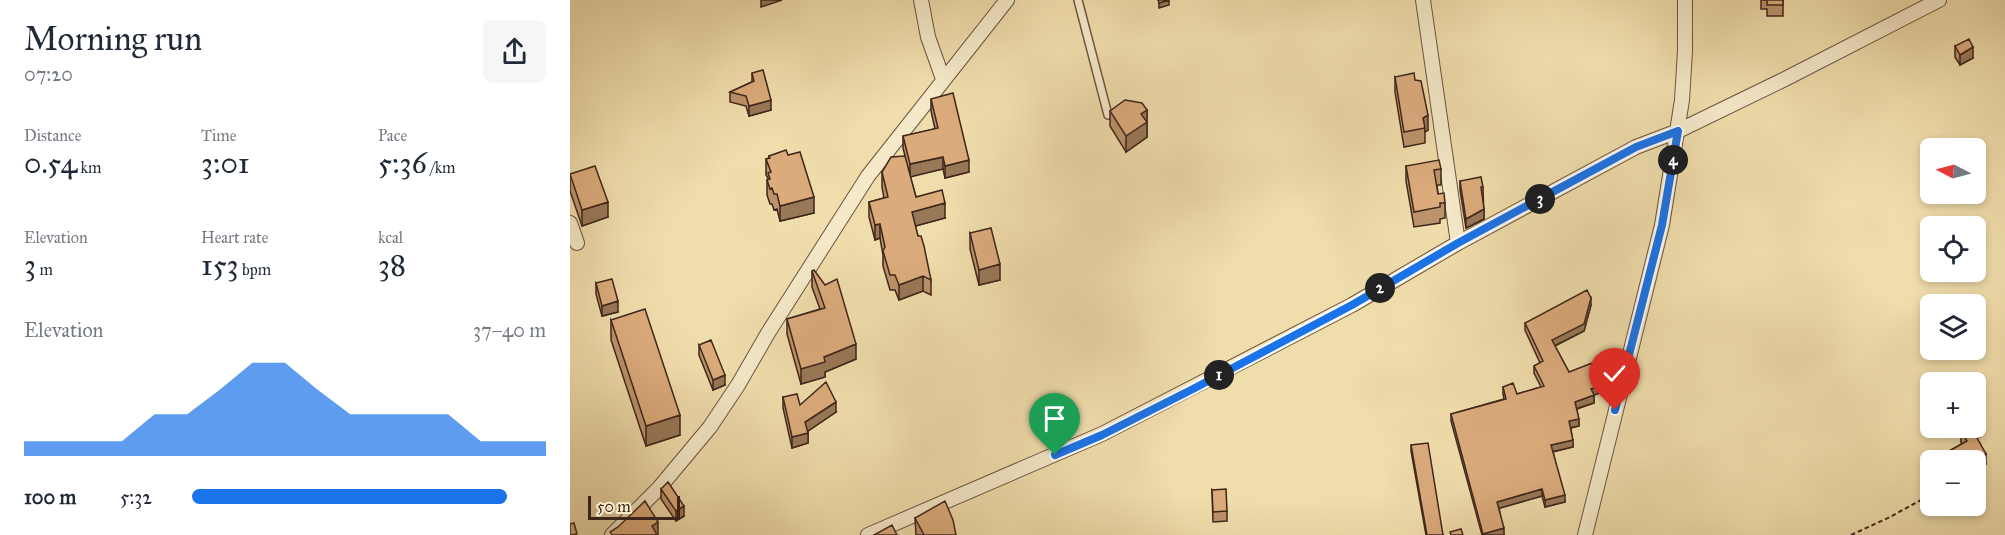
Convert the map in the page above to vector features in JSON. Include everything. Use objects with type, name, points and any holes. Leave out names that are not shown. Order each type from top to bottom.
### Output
[{"type":"street","points":[[921,0],[928,37],[943,79]]},
{"type":"street","points":[[612,535],[659,488],[710,427],[868,176],[1007,0]]},
{"type":"street","points":[[1423,0],[1458,243]]},
{"type":"street","points":[[1585,535],[1662,225],[1678,131],[1685,51],[1684,0]]},
{"type":"street","points":[[868,535],[1102,435],[1352,305],[1458,243],[1636,147],[1678,131],[1939,0]]},
{"type":"street","points":[[570,223],[577,243]]},
{"type":"lane","points":[[1078,0],[1108,116]]},
{"type":"path","points":[[1851,535],[1920,500]]},
{"type":"building","points":[[1767,0],[1783,0],[1783,5],[1767,5]]},
{"type":"building","points":[[1969,39],[1973,47],[1960,55],[1955,46]]},
{"type":"building","points":[[763,70],[771,100],[749,106],[746,96],[730,92],[754,81],[752,73]]},
{"type":"building","points":[[1414,73],[1415,80],[1421,81],[1428,115],[1423,118],[1425,128],[1404,132],[1395,77]]},
{"type":"building","points":[[953,93],[969,160],[945,166],[943,157],[910,164],[903,136],[938,128],[931,99]]},
{"type":"building","points":[[1125,100],[1142,103],[1147,110],[1141,114],[1147,122],[1126,136],[1110,111]]},
{"type":"building","points":[[786,150],[788,155],[800,152],[814,197],[780,206],[777,194],[774,194],[772,188],[770,189],[767,180],[770,179],[768,173],[771,172],[766,159]]},
{"type":"building","points":[[905,156],[916,197],[942,190],[945,203],[912,212],[918,236],[921,236],[924,246],[931,280],[923,276],[899,285],[895,275],[890,275],[883,251],[885,247],[880,224],[875,225],[869,202],[888,197],[882,172],[891,157]]},
{"type":"building","points":[[1439,160],[1441,169],[1434,170],[1438,194],[1444,193],[1445,203],[1440,203],[1440,207],[1414,212],[1406,166]]},
{"type":"building","points":[[595,166],[608,202],[582,210],[570,174]]},
{"type":"building","points":[[1481,177],[1484,209],[1466,219],[1460,181]]},
{"type":"building","points":[[991,228],[1000,264],[979,270],[970,233]]},
{"type":"building","points":[[814,270],[825,285],[837,279],[856,344],[824,357],[825,362],[801,369],[787,319],[825,308],[812,271]]},
{"type":"building","points":[[612,279],[618,301],[602,306],[596,283]]},
{"type":"building","points":[[1587,290],[1591,298],[1584,324],[1552,340],[1569,372],[1592,363],[1600,386],[1591,389],[1594,395],[1575,402],[1579,419],[1569,421],[1573,440],[1551,445],[1565,495],[1545,500],[1542,489],[1497,502],[1504,528],[1483,534],[1451,414],[1506,399],[1503,387],[1513,383],[1517,394],[1544,386],[1534,366],[1543,361],[1525,323]]},
{"type":"building","points":[[645,309],[680,415],[646,426],[611,320]]},
{"type":"building","points":[[711,340],[725,375],[713,380],[699,345]]},
{"type":"building","points":[[826,382],[836,402],[805,422],[808,433],[792,437],[783,397],[797,394],[800,405]]},
{"type":"building","points":[[1965,438],[1977,438],[1984,450],[1951,450],[1967,441]]},
{"type":"building","points":[[1428,443],[1443,535],[1427,535],[1411,445]]},
{"type":"building","points":[[668,482],[684,506],[676,511],[661,489]]},
{"type":"building","points":[[1226,489],[1227,511],[1213,512],[1212,490]]},
{"type":"building","points":[[645,501],[658,522],[652,526],[657,535],[612,535],[610,532]]},
{"type":"building","points":[[945,501],[956,535],[924,535],[915,518]]},
{"type":"building","points":[[574,523],[577,534],[570,535],[570,524]]},
{"type":"building","points":[[892,525],[897,535],[874,535]]},
{"type":"building","points":[[1461,529],[1463,535],[1451,535],[1450,532]]},
{"type":"route","points":[[1055,455],[1102,435],[1352,305],[1458,243],[1636,147],[1678,131],[1662,225],[1615,410]]}]
